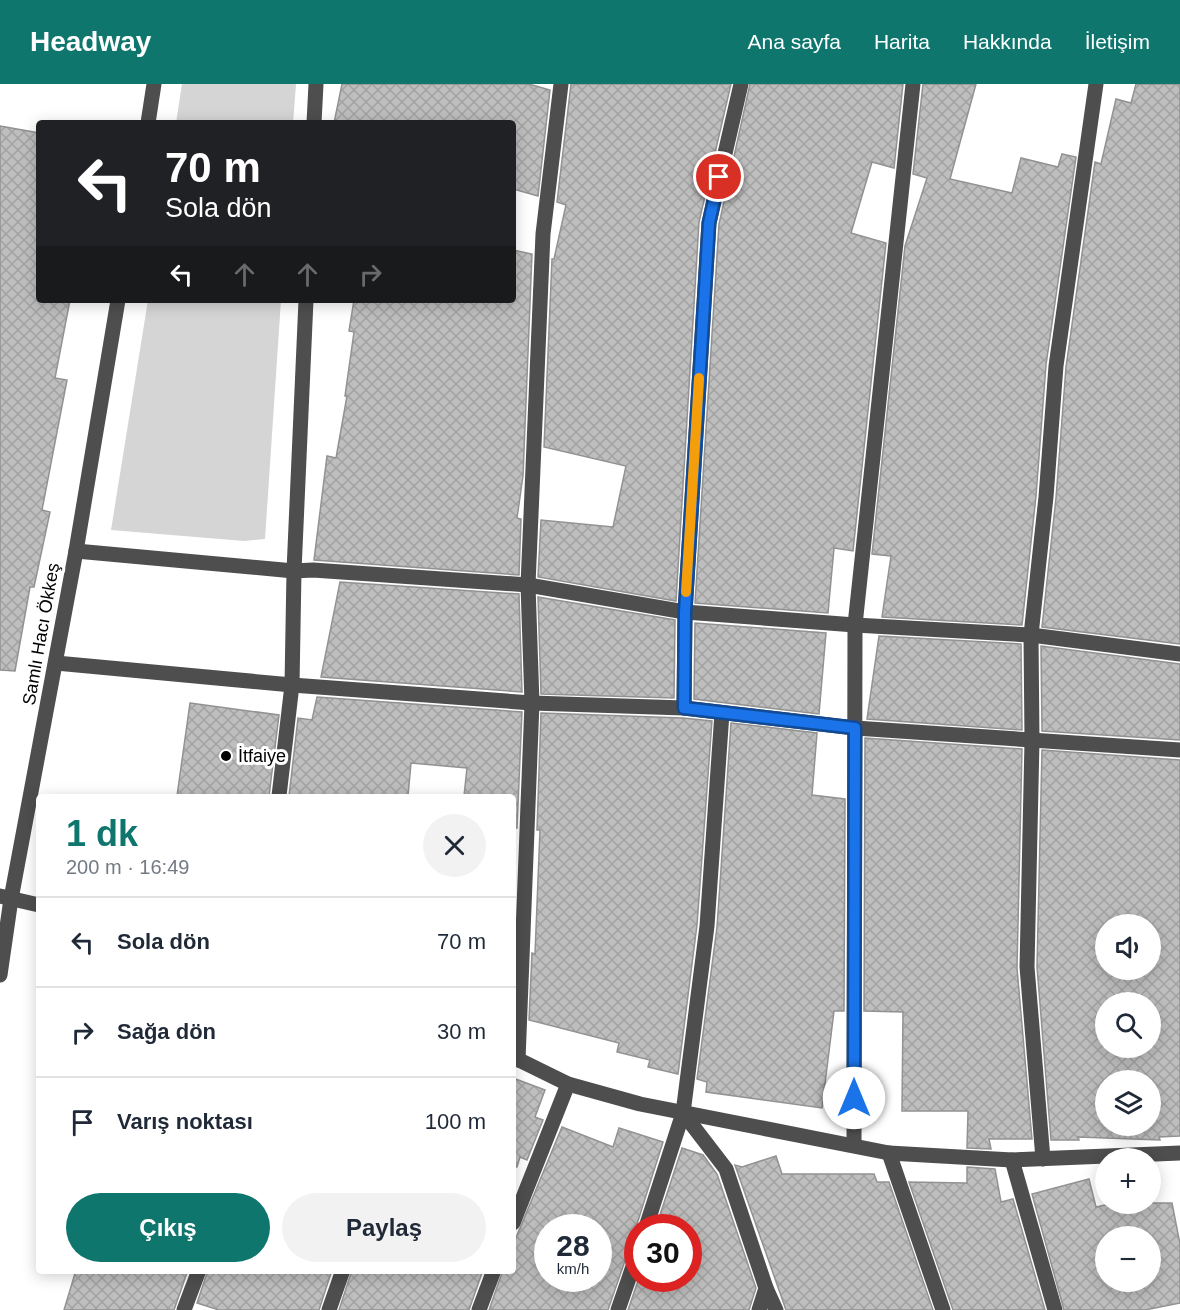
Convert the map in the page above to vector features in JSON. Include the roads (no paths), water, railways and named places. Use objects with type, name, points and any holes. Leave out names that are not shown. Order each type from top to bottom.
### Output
[{"type":"street","points":[[148,120],[154,84]]},
{"type":"street","points":[[314,120],[316,84]]},
{"type":"street","points":[[561,84],[543,234],[528,585],[532,703],[516,1059],[568,1084],[640,1104],[890,1153],[1011,1160],[1180,1153]]},
{"type":"street","points":[[684,708],[685,612],[709,223],[741,84]]},
{"type":"street","points":[[854,1145],[855,625],[914,84]]},
{"type":"street","points":[[1043,1159],[1027,967],[1032,635],[1056,366],[1096,84]]},
{"type":"street","name":"Samlı Hacı Ökkeş","points":[[0,975],[6,897],[56,663],[117,303]]},
{"type":"street","points":[[279,794],[292,684],[294,571],[306,303]]},
{"type":"street","points":[[76,551],[294,571],[313,570],[528,585],[685,612],[1032,635],[1180,654]]},
{"type":"street","points":[[56,663],[532,703],[684,708],[855,728],[1180,750]]},
{"type":"street","points":[[650,1214],[683,1113],[707,926],[722,713]]},
{"type":"street","points":[[6,897],[36,904]]},
{"type":"street","points":[[516,1215],[568,1084]]},
{"type":"street","points":[[683,1113],[726,1169],[766,1288],[776,1310]]},
{"type":"street","points":[[890,1153],[942,1310]]},
{"type":"street","points":[[1011,1160],[1055,1310]]},
{"type":"street","points":[[184,1310],[198,1274]]},
{"type":"street","points":[[329,1310],[342,1274]]},
{"type":"street","points":[[479,1310],[492,1274]]},
{"type":"street","points":[[759,1310],[766,1288]]},
{"type":"street","points":[[618,1310],[624,1292]]},
{"type":"place","name":"İtfaiye","points":[[226,756]]}]
